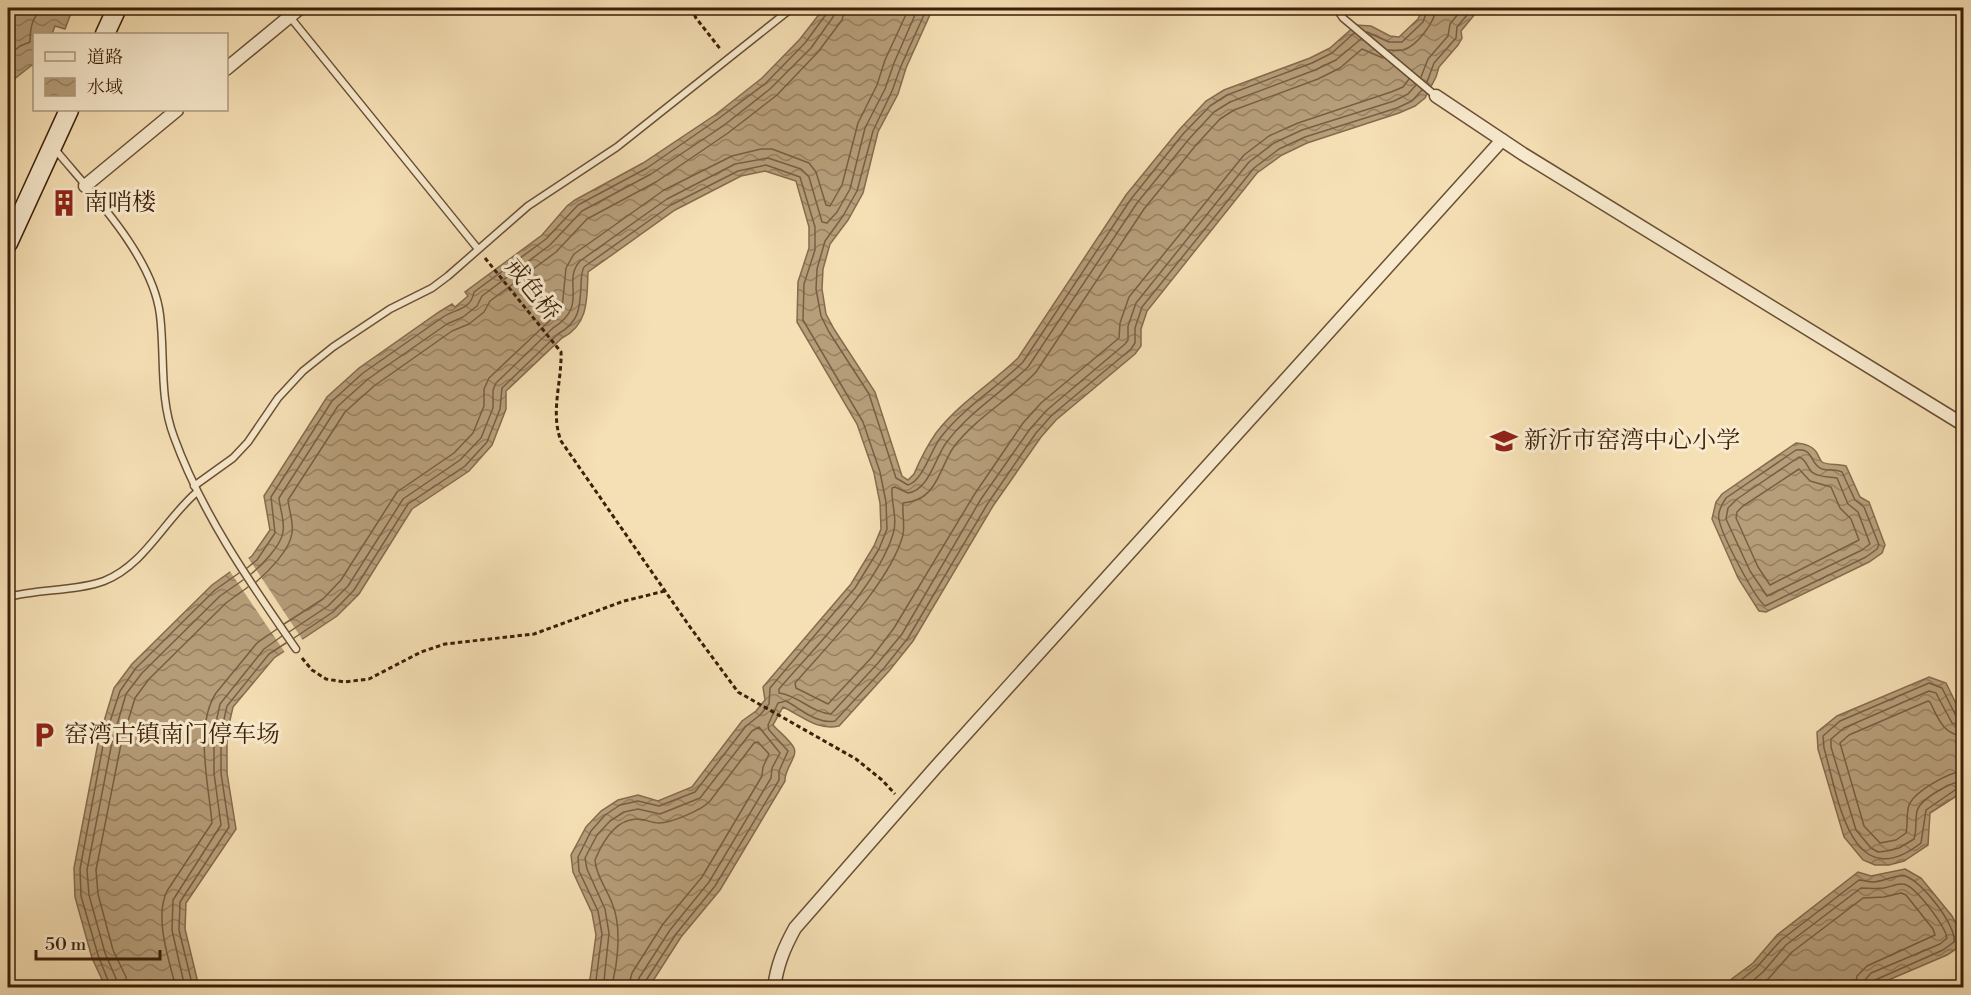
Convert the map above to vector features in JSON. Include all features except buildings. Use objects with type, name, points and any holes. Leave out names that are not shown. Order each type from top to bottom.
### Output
[{"type":"street","points":[[105,33],[117,8]]},
{"type":"street","points":[[228,67],[300,8]]},
{"type":"street","points":[[1436,96],[1502,140],[1964,425]]},
{"type":"street","points":[[8,243],[69,111]]},
{"type":"street","points":[[85,186],[176,111]]},
{"type":"street","points":[[774,987],[779,960],[795,928],[904,803],[1502,140]]},
{"type":"lane","points":[[8,597],[85,585],[103,581],[119,573],[134,561],[196,489],[233,458],[248,442],[278,399],[303,371],[374,319],[432,288],[528,206],[617,147],[792,8]]},
{"type":"lane","points":[[1336,8],[1342,18],[1436,96]]},
{"type":"lane","points":[[290,16],[478,249]]},
{"type":"lane","points":[[52,145],[137,254],[151,279],[160,314],[167,414],[173,436],[196,489],[236,561],[296,649]]},
{"type":"path","points":[[691,8],[696,18],[728,59]]},
{"type":"path","name":"戒色桥","points":[[478,249],[561,352],[562,372],[555,426],[561,441],[665,591]]},
{"type":"path","points":[[296,649],[312,670],[326,679],[344,682],[369,679],[412,656],[446,644],[534,634],[624,601],[665,591],[738,692],[856,759],[882,780],[904,803]]},
{"type":"water","points":[[8,8],[73,8],[65,29],[55,26],[52,33],[33,33],[33,66],[8,84]]},
{"type":"water","points":[[824,8],[933,8],[906,68],[898,94],[878,132],[863,193],[848,220],[830,244],[823,269],[822,289],[826,314],[875,392],[902,476],[908,480],[914,474],[924,453],[945,422],[1018,358],[1126,195],[1206,101],[1224,90],[1310,58],[1330,48],[1356,25],[1371,26],[1390,36],[1399,37],[1418,19],[1423,8],[1480,8],[1461,31],[1462,38],[1458,45],[1439,67],[1425,98],[1415,106],[1307,143],[1282,155],[1257,173],[1147,311],[1141,329],[1141,346],[1135,354],[1056,420],[1041,437],[993,506],[913,641],[839,726],[817,725],[783,707],[773,725],[790,742],[795,752],[785,781],[720,890],[681,937],[649,987],[585,987],[590,979],[596,935],[592,913],[573,872],[571,855],[586,827],[601,811],[618,800],[638,795],[658,801],[692,787],[742,721],[756,711],[765,700],[763,687],[851,584],[874,546],[881,529],[880,503],[874,473],[857,424],[797,322],[798,282],[809,248],[809,227],[796,181],[765,171],[741,176],[675,210],[588,272],[585,310],[582,318],[571,332],[506,391],[506,409],[492,445],[469,471],[412,509],[359,594],[337,616],[274,658],[233,707],[227,733],[227,773],[236,829],[186,903],[185,929],[199,987],[106,988],[92,958],[75,897],[74,868],[99,738],[114,688],[132,664],[212,585],[252,556],[270,530],[264,496],[327,397],[359,368],[439,312],[452,304],[455,307],[468,296],[465,292],[542,235],[575,200],[643,163],[715,115],[762,78],[800,39]]},
{"type":"water","points":[[1796,443],[1813,448],[1824,463],[1846,466],[1860,497],[1869,502],[1885,545],[1882,553],[1869,562],[1766,612],[1759,611],[1738,578],[1712,519],[1716,502],[1722,494]]},
{"type":"water","points":[[1929,677],[1946,683],[1963,718],[1963,794],[1930,813],[1928,845],[1904,861],[1889,865],[1875,865],[1863,860],[1844,837],[1818,749],[1817,732],[1837,716]]},
{"type":"water","points":[[1905,869],[1921,878],[1952,916],[1959,929],[1961,938],[1959,947],[1947,955],[1872,987],[1721,987],[1753,963],[1777,935],[1858,872],[1871,876]]},
{"type":"pier","points":[[247,556],[304,642],[286,654],[229,570]]},
{"type":"place","name":"南哨楼","points":[[64,203]]},
{"type":"place","name":"新沂市窑湾中心小学","points":[[1504,441]]},
{"type":"place","name":"窑湾古镇南门停车场","points":[[44,735]]}]
